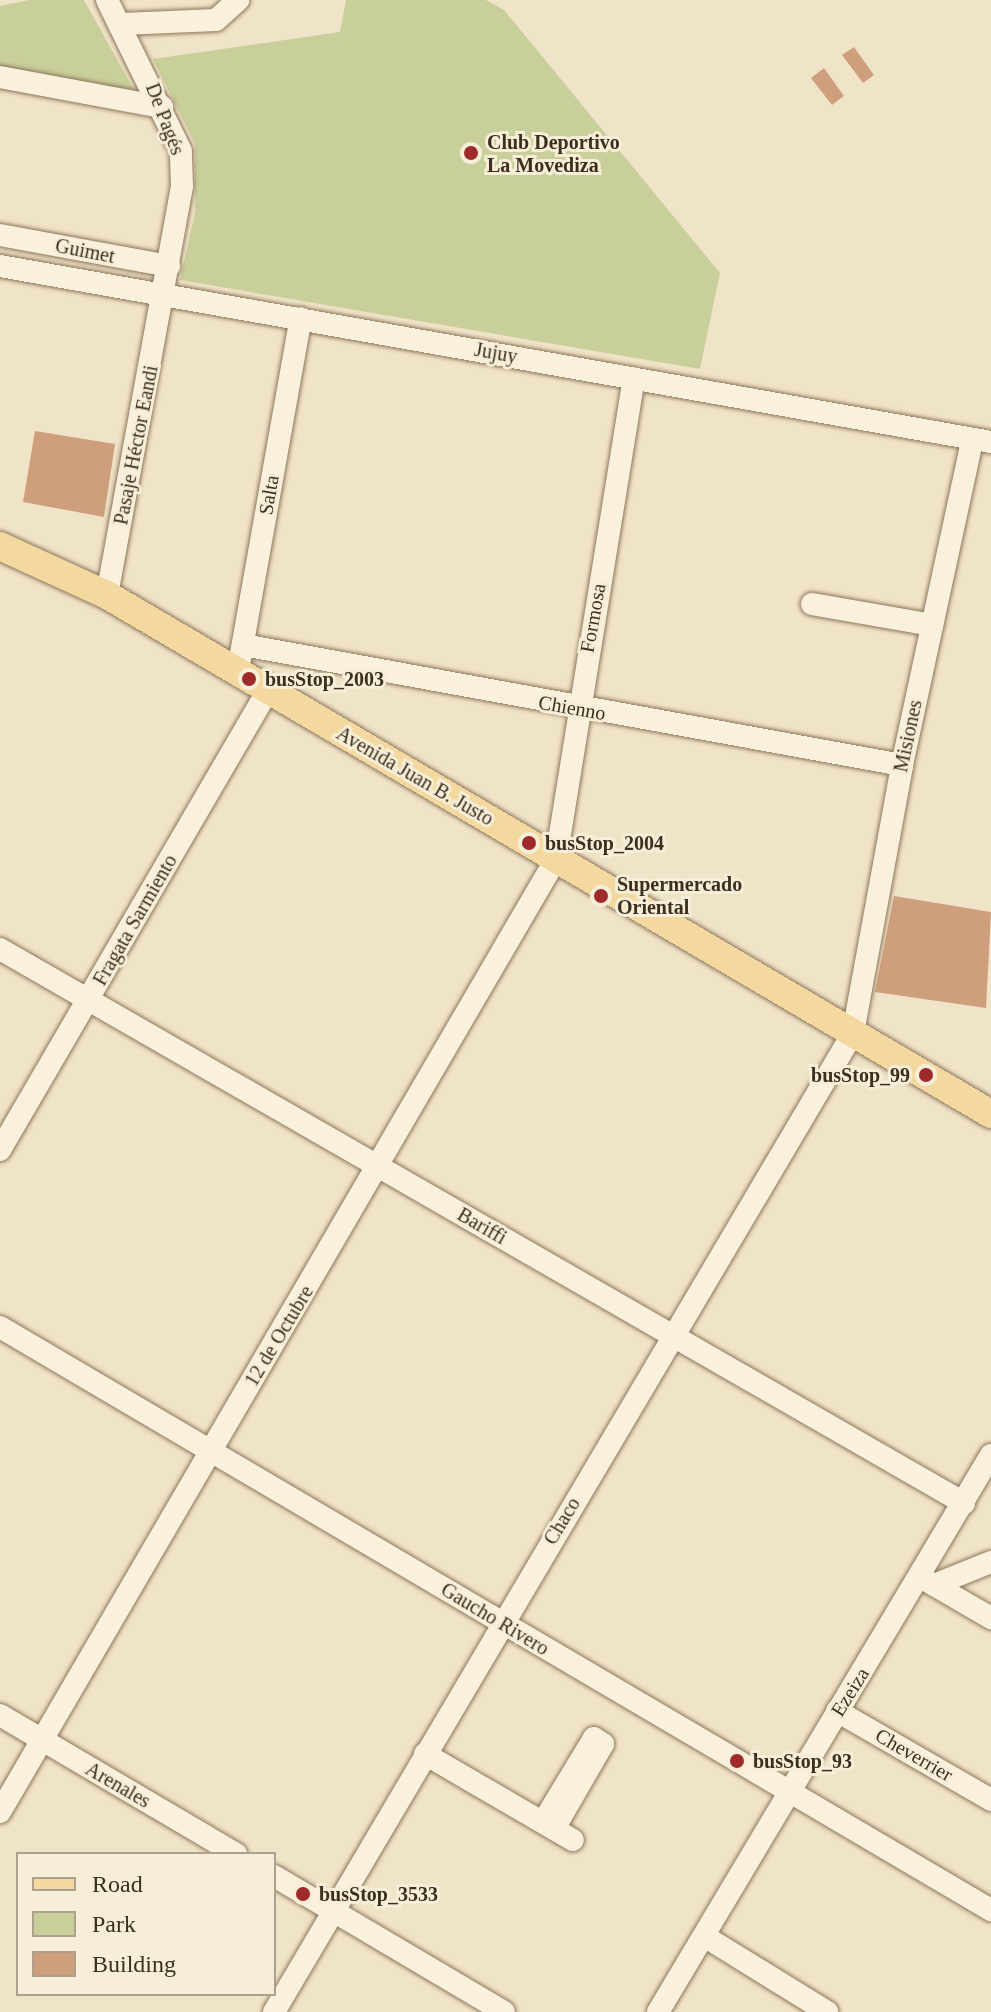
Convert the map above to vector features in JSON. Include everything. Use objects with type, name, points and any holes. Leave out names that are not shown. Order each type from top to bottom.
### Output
[{"type":"main road","name":"Avenida Juan B. Justo","points":[[0,546],[240,659],[268,690],[991,1114]]},
{"type":"street","name":"De Pagés","points":[[107,0],[122,24],[181,151],[165,296]]},
{"type":"street","points":[[122,24],[216,20],[238,0]]},
{"type":"street","points":[[0,77],[162,107]]},
{"type":"street","name":"Guimet","points":[[0,235],[169,266]]},
{"type":"street","name":"Jujuy","points":[[0,266],[981,442]]},
{"type":"street","name":"Pasaje Héctor Eandi","points":[[107,595],[165,296]]},
{"type":"street","name":"Salta","points":[[240,659],[301,318]]},
{"type":"street","name":"Formosa","points":[[556,859],[634,378]]},
{"type":"street","name":"Misiones","points":[[853,1033],[902,765],[932,625],[981,442]]},
{"type":"street","points":[[812,604],[932,625]]},
{"type":"street","name":"Chienno","points":[[240,659],[578,710],[902,765]]},
{"type":"street","name":"Fragata Sarmiento","points":[[0,1150],[268,690]]},
{"type":"street","name":"12 de Octubre","points":[[0,1812],[380,1167],[556,859]]},
{"type":"street","name":"Bariffi","points":[[0,949],[964,1503]]},
{"type":"street","name":"Chaco","points":[[274,2012],[501,1623],[853,1033]]},
{"type":"street","name":"Gaucho Rivero","points":[[0,1327],[991,1910]]},
{"type":"street","name":"Ezeiza","points":[[658,2012],[837,1711],[928,1582],[964,1503],[991,1455]]},
{"type":"street","points":[[928,1582],[991,1562]]},
{"type":"street","points":[[928,1582],[991,1618]]},
{"type":"street","name":"Cheverrier","points":[[837,1711],[991,1800]]},
{"type":"street","name":"Arenales","points":[[0,1715],[233,1852]]},
{"type":"street","points":[[425,1754],[557,1830]]},
{"type":"street","points":[[276,1877],[504,2012]]},
{"type":"street","points":[[704,1936],[827,2012]]},
{"type":"green space","points":[[29,0],[84,0],[138,97],[0,72],[0,6]]},
{"type":"green space","name":"Club Deportivo La Movediza","points":[[346,0],[486,0],[504,10],[720,273],[700,369],[180,280],[195,213],[195,144],[153,59],[340,32]]},
{"type":"building","points":[[854,47],[874,75],[863,83],[842,55]]},
{"type":"building","points":[[824,68],[844,96],[832,105],[811,78]]},
{"type":"building","points":[[35,431],[115,444],[104,517],[23,502]]},
{"type":"building","points":[[894,896],[991,912],[986,1008],[875,992]]},
{"type":"place","name":"Club Deportivo La Movediza","points":[[471,153]]},
{"type":"place","name":"busStop_2003","points":[[249,679]]},
{"type":"place","name":"busStop_2004","points":[[529,843]]},
{"type":"place","name":"Supermercado Oriental","points":[[601,896]]},
{"type":"place","name":"busStop_99","points":[[926,1075]]},
{"type":"place","name":"busStop_93","points":[[737,1761]]},
{"type":"place","name":"busStop_3533","points":[[303,1894]]}]
